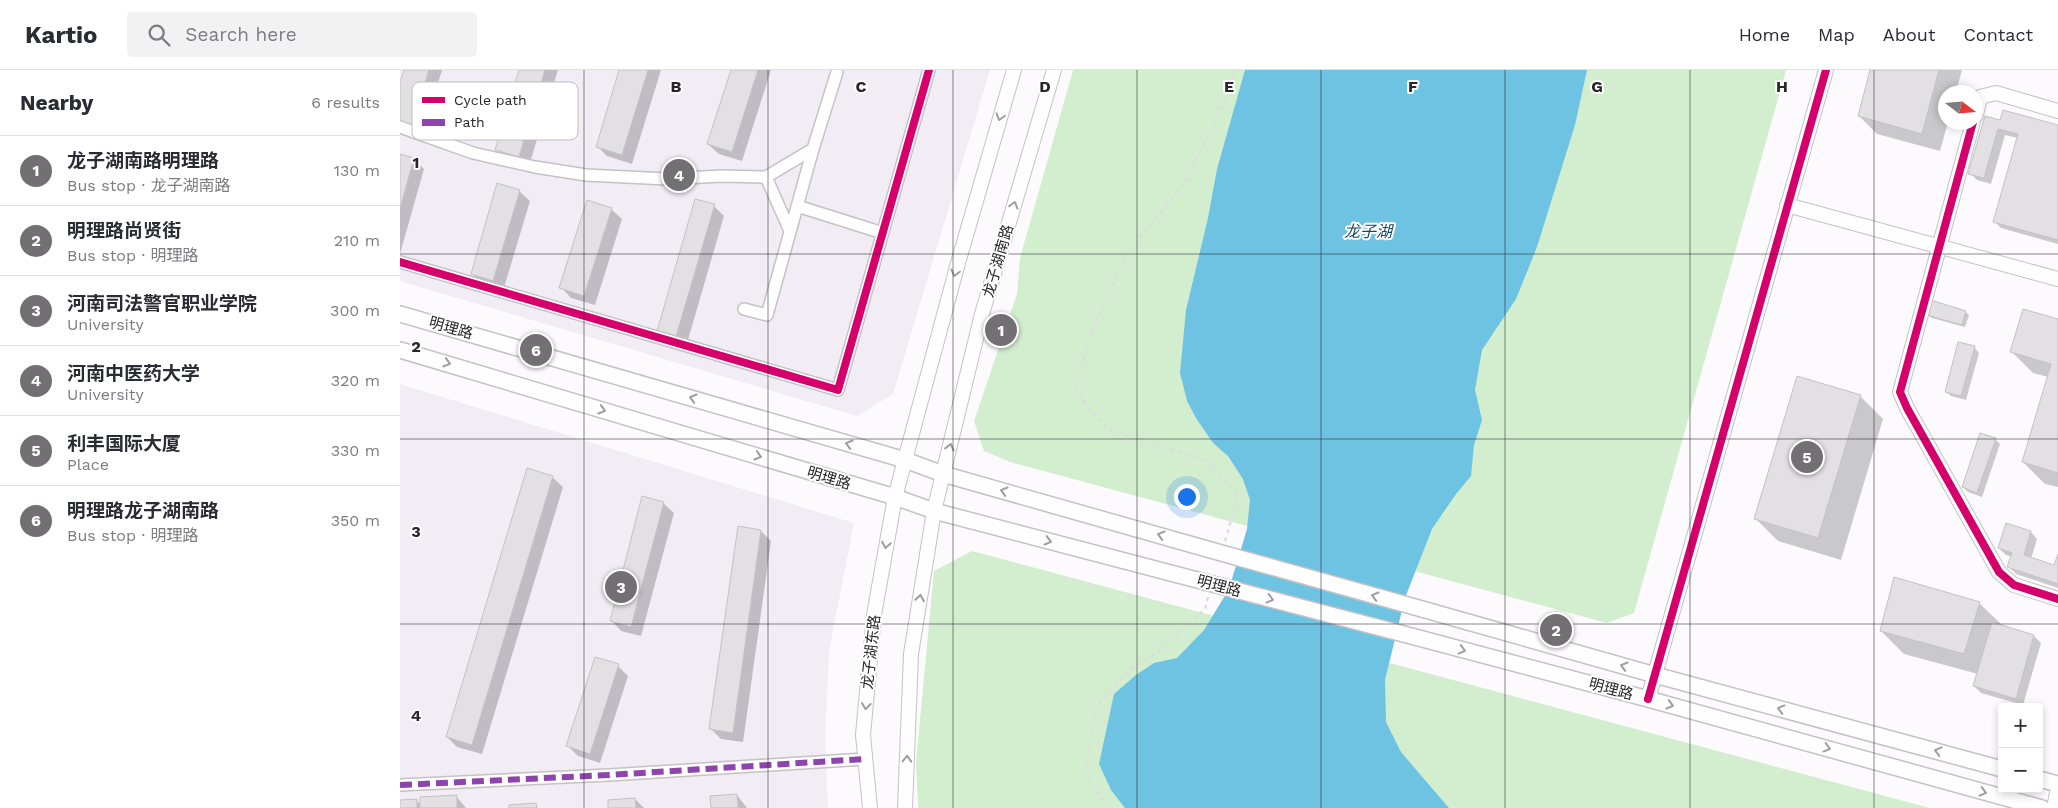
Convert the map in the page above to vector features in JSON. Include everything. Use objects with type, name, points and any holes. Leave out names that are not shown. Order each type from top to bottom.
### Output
[{"type":"main road","name":"明理路","points":[[400,314],[905,460],[943,474],[1207,549],[1655,675],[1998,768]]},
{"type":"main road","name":"明理路","points":[[400,350],[895,497],[934,511],[1208,586],[1648,699],[2042,808]]},
{"type":"main road","points":[[2043,780],[2058,784]]},
{"type":"street","points":[[400,262],[838,390],[929,70]]},
{"type":"street","points":[[895,497],[958,263],[1014,70]]},
{"type":"street","name":"龙子湖南路","points":[[934,511],[982,314],[1054,70]]},
{"type":"street","points":[[1648,699],[1826,70]]},
{"type":"street","points":[[744,310],[766,315],[837,72]]},
{"type":"street","points":[[1983,97],[1996,93],[2058,111]]},
{"type":"street","points":[[400,127],[412,131]]},
{"type":"street","points":[[1971,130],[1900,392],[1907,408],[1999,572],[2014,585],[2058,599]]},
{"type":"street","points":[[436,140],[473,153],[535,167],[586,175],[667,179],[721,176],[766,177],[813,149]]},
{"type":"street","points":[[766,177],[790,232]]},
{"type":"street","points":[[797,206],[882,233]]},
{"type":"street","points":[[1787,206],[2058,278]]},
{"type":"street","name":"龙子湖东路","points":[[870,808],[863,735],[874,615],[895,497]]},
{"type":"street","points":[[905,808],[911,654],[934,511]]},
{"type":"street","points":[[400,785],[608,775],[864,759]]},
{"type":"street","points":[[2054,808],[2058,788]]},
{"type":"path","points":[[1224,544],[1238,497],[1209,462],[1107,429],[1075,390],[1092,331],[1126,255],[1185,183],[1230,91],[1235,70]]},
{"type":"path","points":[[1108,808],[1086,772],[1097,706],[1131,669],[1161,650],[1205,609],[1208,586]]},
{"type":"shaded area","points":[[400,70],[990,70],[893,394],[857,416],[400,281]]},
{"type":"shaded area","points":[[400,384],[854,523],[829,651],[825,740],[828,808],[400,808]]},
{"type":"green space","points":[[1073,70],[1786,70],[1634,613],[1607,623],[1010,462],[984,451],[974,421],[1017,294],[1020,258]]},
{"type":"green space","points":[[972,551],[1930,808],[918,808],[916,762],[934,571]]},
{"type":"water","name":"龙子湖","points":[[1245,70],[1587,70],[1575,125],[1537,247],[1516,299],[1482,350],[1475,390],[1482,420],[1474,445],[1471,476],[1432,529],[1405,598],[1385,680],[1386,722],[1401,752],[1449,808],[1125,808],[1111,790],[1099,764],[1114,694],[1136,675],[1154,663],[1177,658],[1204,630],[1229,589],[1247,529],[1250,500],[1243,479],[1228,456],[1213,443],[1196,418],[1187,401],[1180,373],[1186,310],[1208,218],[1217,169]]},
{"type":"building","points":[[404,70],[429,70],[425,82],[412,82],[412,126],[400,123],[400,82]]},
{"type":"building","points":[[519,70],[545,70],[541,82],[515,82]]},
{"type":"building","points":[[619,70],[648,70],[622,155],[596,147]]},
{"type":"building","points":[[731,70],[758,70],[732,152],[707,144]]},
{"type":"building","points":[[1870,70],[1939,70],[1922,134],[1858,116]]},
{"type":"building","points":[[2003,110],[2058,125],[2058,240],[1993,222],[2018,134],[1998,129],[1984,178],[1968,174],[1981,130],[1983,130],[1985,116],[2000,120]]},
{"type":"building","points":[[498,140],[524,140],[519,157],[495,150]]},
{"type":"building","points":[[400,154],[414,158],[400,209]]},
{"type":"building","points":[[497,183],[520,190],[493,281],[471,274]]},
{"type":"building","points":[[695,199],[715,204],[675,340],[656,335]]},
{"type":"building","points":[[587,200],[612,208],[584,296],[559,288]]},
{"type":"building","points":[[1931,300],[1966,311],[1962,325],[1927,315]]},
{"type":"building","points":[[2023,309],[2058,319],[2058,473],[2022,462],[2051,364],[2010,352]]},
{"type":"building","points":[[1958,342],[1975,346],[1961,396],[1945,392]]},
{"type":"building","points":[[1797,376],[1861,395],[1818,538],[1754,519]]},
{"type":"building","points":[[1980,433],[1996,438],[1977,493],[1962,487]]},
{"type":"building","points":[[527,468],[553,476],[472,745],[446,737]]},
{"type":"building","points":[[642,496],[664,502],[631,627],[610,621]]},
{"type":"building","points":[[2006,523],[2031,531],[2024,555],[2054,565],[2058,554],[2058,584],[2007,567],[2012,553],[1998,548]]},
{"type":"building","points":[[738,526],[761,530],[733,733],[709,729]]},
{"type":"building","points":[[1894,577],[1980,602],[1964,654],[1880,631]]},
{"type":"building","points":[[1992,622],[2034,635],[2016,699],[1973,686]]},
{"type":"building","points":[[595,657],[619,664],[590,754],[566,746]]},
{"type":"building","points":[[737,794],[738,808],[711,808],[710,796]]},
{"type":"building","points":[[457,795],[457,808],[420,808],[420,797]]},
{"type":"building","points":[[635,798],[636,808],[608,808],[608,800]]},
{"type":"building","points":[[417,799],[417,808],[400,808],[400,800]]},
{"type":"building","points":[[536,803],[537,808],[509,808],[509,805]]},
{"type":"marked path","points":[[400,785],[609,775],[865,759]]},
{"type":"cycle path","points":[[400,262],[838,390],[929,70]]},
{"type":"cycle path","points":[[1648,699],[1826,70]]},
{"type":"cycle path","points":[[1971,130],[1900,392],[1907,408],[1999,572],[2014,585],[2058,599]]},
{"type":"place","name":"河南中医药大学","points":[[679,175]]},
{"type":"place","name":"龙子湖南路明理路","points":[[1001,330]]},
{"type":"place","name":"明理路龙子湖南路","points":[[536,350]]},
{"type":"place","name":"利丰国际大厦","points":[[1807,457]]},
{"type":"place","name":"河南司法警官职业学院","points":[[621,587]]},
{"type":"place","name":"明理路尚贤街","points":[[1556,630]]}]
